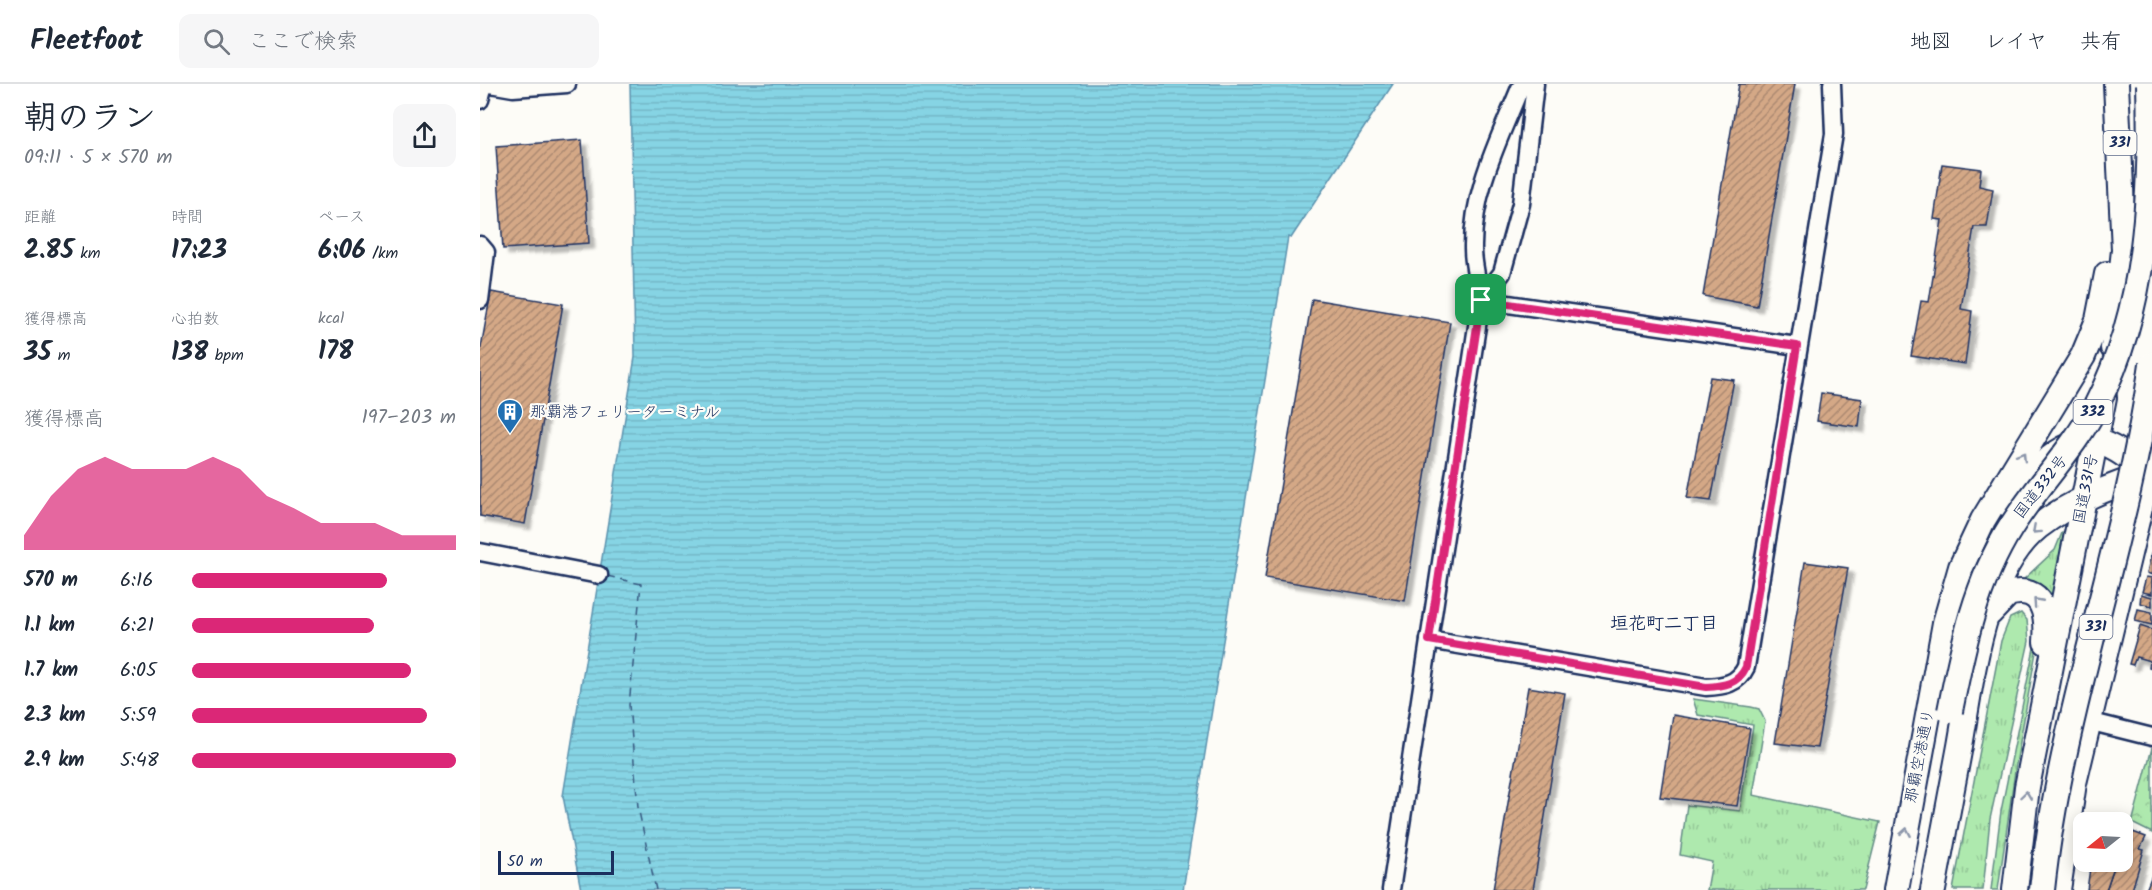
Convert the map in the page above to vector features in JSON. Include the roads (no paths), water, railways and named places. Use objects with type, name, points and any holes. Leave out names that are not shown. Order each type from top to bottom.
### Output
[{"type":"highway","name":"国道331号","points":[[2013,890],[2039,719],[2115,339],[2124,250],[2116,84]]},
{"type":"highway","name":"国道332号","points":[[1916,890],[1967,630],[1986,573],[2011,526],[2083,429],[2109,379],[2125,333],[2135,297],[2144,232],[2149,172],[2149,84]]},
{"type":"highway","name":"国道332号","points":[[1945,623],[1961,567],[1983,520],[2071,378],[2091,339],[2103,300],[2111,243],[2122,201]]},
{"type":"highway","points":[[2123,226],[2133,255],[2152,262]]},
{"type":"highway","name":"331","points":[[2042,890],[2060,776],[2118,537],[2152,364]]},
{"type":"highway","points":[[1945,623],[1977,552],[2019,489],[2045,462],[2062,450],[2095,442],[2113,448],[2151,468]]},
{"type":"highway","name":"国道332号","points":[[1933,890],[1974,668],[1987,618],[2005,570],[2020,546],[2038,527],[2085,497],[2151,468]]},
{"type":"highway","name":"331","points":[[2058,890],[2068,813],[2088,721],[2151,468]]},
{"type":"highway","points":[[1987,618],[1999,601],[2012,593],[2031,594],[2042,605],[2048,622],[2039,719]]},
{"type":"highway","name":"那覇空港通り","points":[[1896,890],[1945,623]]},
{"type":"street","points":[[480,100],[484,84]]},
{"type":"street","points":[[490,84],[526,86],[567,84]]},
{"type":"street","points":[[1391,890],[1481,300],[1473,249],[1477,207],[1493,147],[1525,84]]},
{"type":"street","points":[[1481,300],[1502,273],[1521,204],[1535,84]]},
{"type":"street","points":[[1429,640],[1706,687],[1720,686],[1742,677],[1746,667],[1797,346],[1834,134],[1832,84]]},
{"type":"street","points":[[480,244],[486,252],[480,300]]},
{"type":"street","points":[[1481,300],[1797,346]]},
{"type":"street","points":[[480,552],[599,575]]},
{"type":"street","points":[[2088,721],[2152,737]]},
{"type":"water","points":[[630,84],[1393,84],[1291,238],[1288,237],[1183,890],[581,890],[563,796],[635,357]]},
{"type":"place","name":"那覇港フェリーターミナル","points":[[510,435]]},
{"type":"district","name":"垣花町二丁目","points":[[1664,624]]}]
